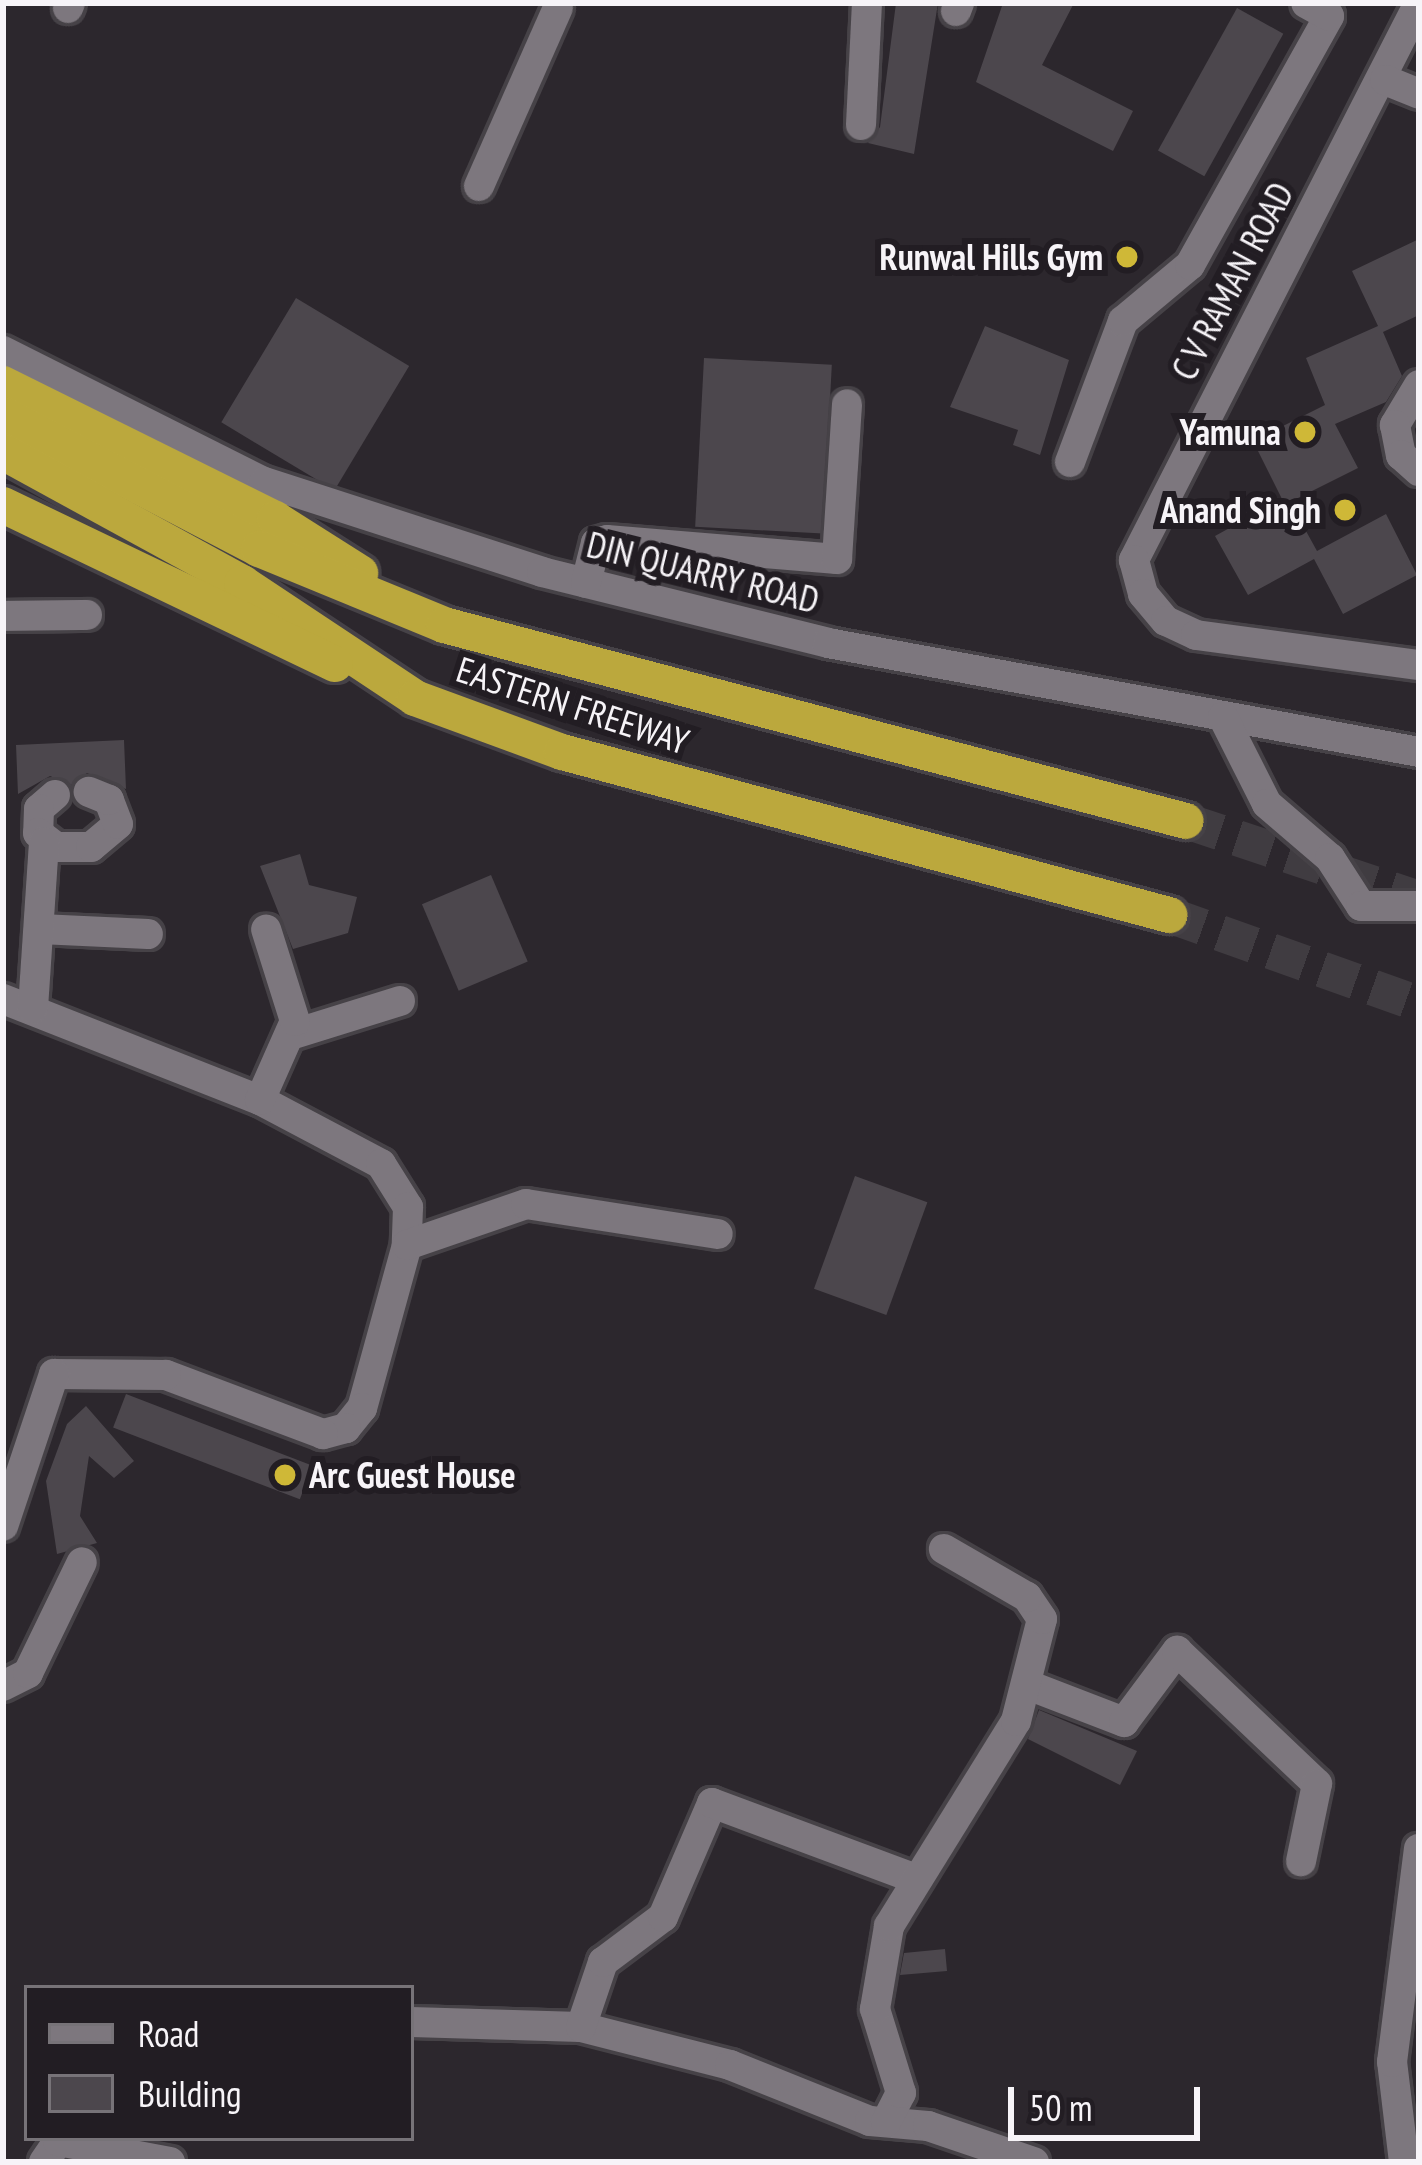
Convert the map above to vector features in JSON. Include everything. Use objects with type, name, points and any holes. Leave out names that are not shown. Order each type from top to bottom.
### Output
[{"type":"highway","points":[[3,384],[275,519],[444,625]]},
{"type":"highway","name":"EASTERN FREEWAY","points":[[3,415],[259,550],[444,625],[1186,821]]},
{"type":"highway","name":"EASTERN FREEWAY","points":[[3,452],[242,583],[416,698],[562,752],[1168,915]]},
{"type":"highway","points":[[3,505],[226,618],[416,698]]},
{"type":"street","points":[[861,125],[867,3]]},
{"type":"street","points":[[1070,462],[1123,321],[1190,265],[1329,16],[1306,3]]},
{"type":"street","name":"C V RAMAN ROAD","points":[[1419,3],[1384,80],[1134,560],[1143,594],[1166,621],[1196,635],[1419,665]]},
{"type":"street","points":[[479,186],[566,5]]},
{"type":"street","points":[[1384,80],[1419,94]]},
{"type":"street","name":"DIN QUARRY ROAD","points":[[3,351],[264,482],[586,583],[828,643],[1419,752]]},
{"type":"street","points":[[1419,385],[1395,425],[1401,455],[1419,471]]},
{"type":"street","points":[[586,583],[596,543],[607,540],[837,560],[848,404]]},
{"type":"street","points":[[3,616],[87,615]]},
{"type":"street","points":[[1223,717],[1267,804],[1330,858],[1361,906],[1419,906]]},
{"type":"street","points":[[44,842],[91,847],[115,832],[116,811],[89,793]]},
{"type":"street","points":[[33,1008],[44,842],[39,808],[55,795]]},
{"type":"street","points":[[40,929],[148,934]]},
{"type":"street","points":[[260,1100],[294,1034],[266,929]]},
{"type":"street","points":[[3,999],[260,1100],[381,1164],[408,1207],[407,1245],[362,1408],[346,1428],[322,1434],[166,1375],[55,1374],[3,1526]]},
{"type":"street","points":[[294,1034],[400,1001]]},
{"type":"street","points":[[407,1245],[526,1204],[718,1234]]},
{"type":"street","points":[[886,2122],[901,2093],[875,2008],[889,1926],[914,1878],[1016,1721],[1028,1685],[1038,1607],[944,1550]]},
{"type":"street","points":[[3,1686],[28,1673],[82,1562]]},
{"type":"street","points":[[1028,1685],[1124,1722],[1177,1651],[1317,1784],[1300,1861]]},
{"type":"street","points":[[581,2027],[603,1962],[664,1917],[712,1803],[914,1878]]},
{"type":"street","points":[[1404,2162],[1390,2094],[1411,2017],[1418,1857]]},
{"type":"street","points":[[414,2022],[581,2027],[730,2065],[886,2122],[1034,2162]]},
{"type":"street","points":[[77,2141],[170,2162]]},
{"type":"building","points":[[896,3],[938,3],[914,154],[868,143],[880,127]]},
{"type":"building","points":[[1003,3],[1074,3],[1042,65],[1133,111],[1113,151],[976,82]]},
{"type":"building","points":[[1237,8],[1283,34],[1204,176],[1158,151]]},
{"type":"building","name":"Yamuna","points":[[1419,239],[1419,315],[1383,332],[1402,376],[1386,402],[1335,424],[1358,468],[1290,502],[1317,551],[1386,514],[1417,575],[1343,614],[1314,559],[1248,595],[1215,536],[1282,499],[1253,441],[1325,405],[1306,358],[1378,326],[1352,271]]},
{"type":"building","points":[[296,298],[409,366],[334,490],[221,422]]},
{"type":"building","points":[[985,326],[1069,360],[1040,455],[1013,445],[1018,430],[950,407]]},
{"type":"building","points":[[704,358],[832,365],[823,533],[695,527]]},
{"type":"building","points":[[124,740],[126,789],[87,773],[71,785],[50,776],[18,794],[16,745]]},
{"type":"building","points":[[300,854],[309,885],[357,897],[348,933],[293,949],[260,866]]},
{"type":"building","points":[[491,875],[528,962],[459,991],[422,904]]},
{"type":"building","points":[[855,1176],[927,1202],[886,1315],[814,1289]]},
{"type":"building","points":[[126,1394],[313,1466],[300,1499],[113,1428]]},
{"type":"building","points":[[86,1406],[134,1461],[114,1478],[89,1456],[80,1516],[97,1543],[57,1554],[46,1481],[67,1424]]},
{"type":"building","points":[[1039,1710],[1137,1751],[1120,1785],[1028,1739]]},
{"type":"building","points":[[945,1949],[947,1971],[900,1975],[904,1953]]},
{"type":"tunnel","points":[[1186,821],[1419,899]]},
{"type":"tunnel","points":[[1169,915],[1419,1004]]},
{"type":"place","name":"Runwal Hills Gym","points":[[1127,257]]},
{"type":"place","name":"Yamuna","points":[[1305,432]]},
{"type":"place","name":"Anand Singh","points":[[1345,510]]},
{"type":"place","name":"Arc Guest House","points":[[285,1475]]}]
